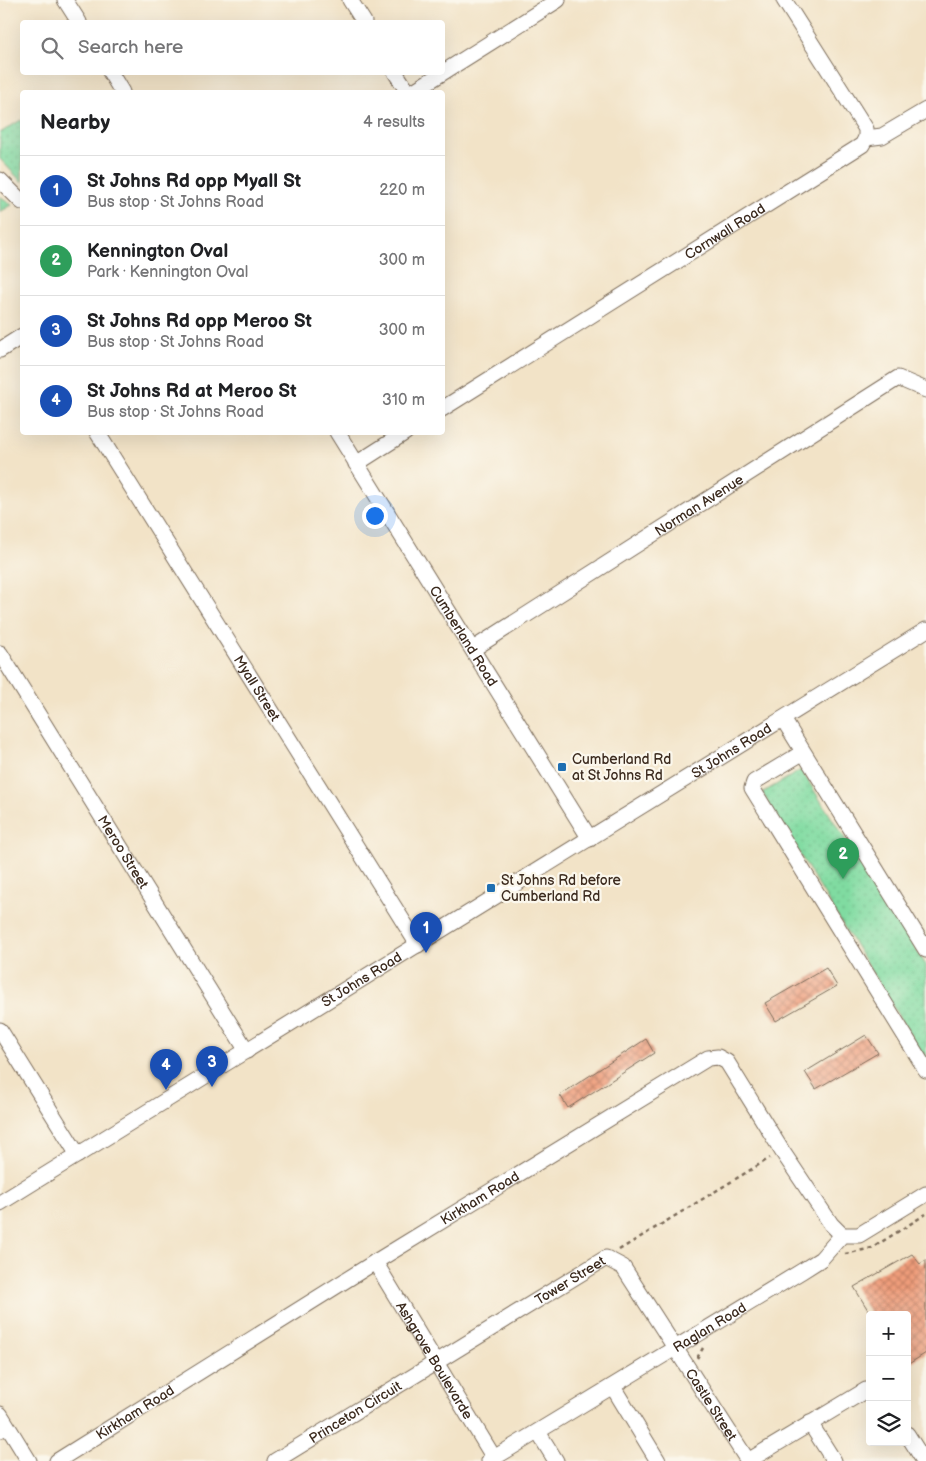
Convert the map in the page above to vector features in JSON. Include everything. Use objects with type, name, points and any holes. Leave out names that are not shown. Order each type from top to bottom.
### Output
[{"type":"street","points":[[64,0],[77,20]]},
{"type":"street","points":[[350,0],[363,20]]},
{"type":"street","points":[[445,70],[558,0]]},
{"type":"street","points":[[784,0],[864,126],[866,138],[882,136],[926,110]]},
{"type":"street","points":[[112,75],[121,90]]},
{"type":"street","points":[[398,75],[409,90]]},
{"type":"street","points":[[413,90],[437,75]]},
{"type":"street","name":"Cornwall Road","points":[[445,407],[858,148],[866,138]]},
{"type":"street","points":[[0,180],[20,200]]},
{"type":"street","points":[[0,350],[20,337]]},
{"type":"street","name":"Norman Avenue","points":[[473,649],[898,378],[926,390]]},
{"type":"street","name":"Myall Street","points":[[99,435],[418,945]]},
{"type":"street","name":"Cumberland Road","points":[[338,435],[590,839]]},
{"type":"street","points":[[356,464],[401,435]]},
{"type":"street","name":"St Johns Road","points":[[0,1203],[926,630]]},
{"type":"street","name":"Meroo Street","points":[[0,654],[247,1051]]},
{"type":"street","points":[[783,719],[802,753],[926,950]]},
{"type":"street","points":[[802,753],[754,782],[752,788],[926,1070]]},
{"type":"street","points":[[0,1030],[78,1155]]},
{"type":"street","name":"Kirkham Road","points":[[57,1461],[374,1262],[708,1058],[718,1057],[726,1062],[782,1151],[831,1224],[842,1235]]},
{"type":"street","points":[[842,1235],[859,1235],[926,1194]]},
{"type":"street","name":"Raglan Road","points":[[491,1460],[821,1259],[842,1235]]},
{"type":"street","name":"Tower Street","points":[[435,1363],[606,1258],[623,1267],[676,1348]]},
{"type":"street","name":"Ashgrove Boulevarde","points":[[374,1262],[491,1460]]},
{"type":"street","name":"Castle Street","points":[[676,1348],[748,1461]]},
{"type":"street","name":"Princeton Circuit","points":[[275,1461],[435,1363]]},
{"type":"street","points":[[613,1387],[658,1461]]},
{"type":"street","points":[[748,1461],[866,1390]]},
{"type":"street","points":[[0,1414],[4,1431],[29,1461]]},
{"type":"street","points":[[810,1424],[834,1461]]},
{"type":"street","points":[[538,1432],[556,1461]]},
{"type":"street","points":[[911,1440],[924,1461]]},
{"type":"path","points":[[606,1258],[782,1151]]},
{"type":"path","points":[[843,1255],[872,1248],[926,1214]]},
{"type":"path","points":[[698,1364],[699,1353],[708,1346]]},
{"type":"green space","points":[[20,121],[20,180],[0,159],[0,133]]},
{"type":"green space","points":[[0,196],[12,205],[0,212]]},
{"type":"green space","points":[[801,770],[926,965],[926,1061],[762,793]]},
{"type":"building","points":[[826,968],[837,986],[776,1021],[765,1003]]},
{"type":"building","points":[[866,1035],[878,1053],[816,1089],[805,1072]]},
{"type":"building","points":[[646,1039],[654,1053],[568,1108],[560,1095]]},
{"type":"building","points":[[912,1254],[920,1264],[926,1260],[926,1353],[911,1362],[911,1311],[869,1311],[854,1287]]},
{"type":"place","name":"Cumberland Rd at St Johns Rd","points":[[562,767]]},
{"type":"place","name":"Kennington Oval","points":[[843,879]]},
{"type":"place","name":"St Johns Rd before Cumberland Rd","points":[[491,888]]},
{"type":"place","name":"St Johns Rd opp Myall St","points":[[426,953]]},
{"type":"place","name":"St Johns Rd opp Meroo St","points":[[212,1087]]},
{"type":"place","name":"St Johns Rd at Meroo St","points":[[166,1090]]}]
